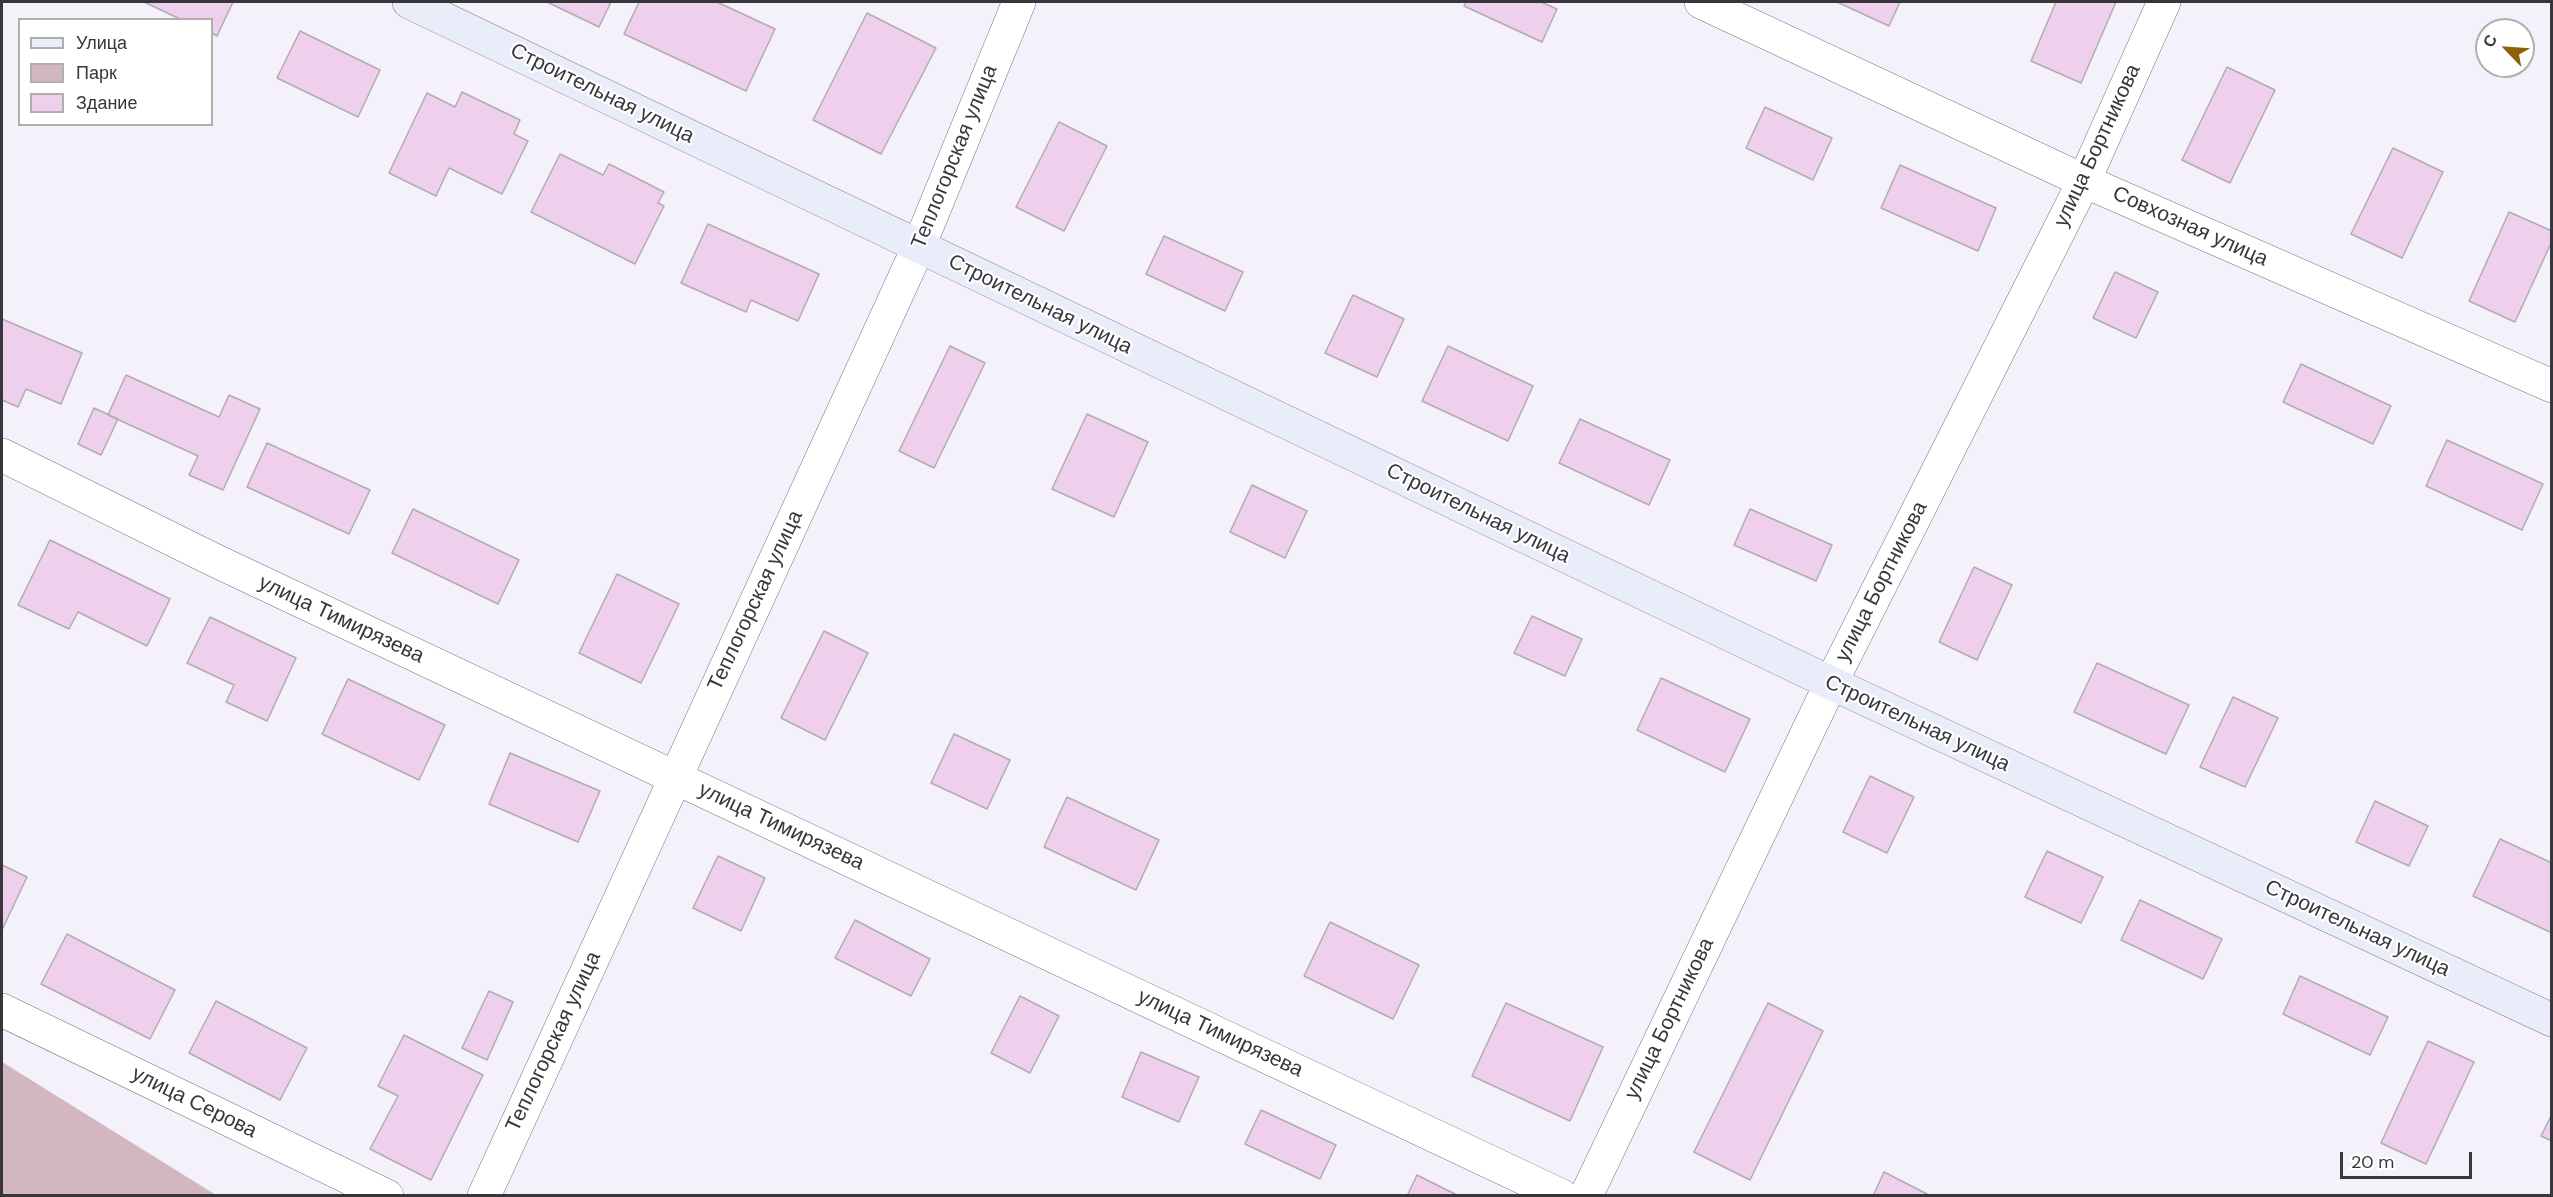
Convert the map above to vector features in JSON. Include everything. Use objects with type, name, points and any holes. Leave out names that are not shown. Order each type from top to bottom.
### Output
[{"type":"street","name":"Строительная улица","points":[[409,2],[1831,683],[2552,1020]]},
{"type":"street","name":"Теплогорская улица","points":[[484,1196],[919,246],[1019,2]]},
{"type":"street","name":"Совхозная улица","points":[[1701,2],[2084,181],[2552,386]]},
{"type":"street","name":"улица Бортникова","points":[[1586,1196],[1831,683],[2084,181],[2164,2]]},
{"type":"street","name":"улица Тимирязева","points":[[2,455],[214,560],[1562,1196]]},
{"type":"street","name":"улица Серова","points":[[2,1010],[387,1196]]},
{"type":"green space","points":[[2,1062],[216,1195],[2,1195]]},
{"type":"building","points":[[144,2],[233,2],[217,36],[213,34],[213,18],[178,18]]},
{"type":"building","points":[[547,2],[611,2],[599,27]]},
{"type":"building","points":[[639,2],[717,2],[775,29],[746,91],[624,34]]},
{"type":"building","points":[[1466,2],[1541,2],[1557,9],[1542,42],[1464,6]]},
{"type":"building","points":[[1837,2],[1900,2],[1889,26]]},
{"type":"building","points":[[2056,2],[2116,2],[2081,83],[2031,61]]},
{"type":"building","points":[[867,13],[936,48],[881,154],[813,120]]},
{"type":"building","points":[[300,31],[380,70],[358,117],[277,78]]},
{"type":"building","points":[[2227,67],[2275,90],[2230,183],[2182,160]]},
{"type":"building","points":[[462,92],[520,120],[514,134],[528,141],[502,194],[449,168],[436,196],[389,173],[427,93],[455,107]]},
{"type":"building","points":[[1765,107],[1832,138],[1813,180],[1746,148]]},
{"type":"building","points":[[1059,122],[1107,146],[1064,231],[1016,207]]},
{"type":"building","points":[[2393,148],[2443,172],[2402,258],[2351,234]]},
{"type":"building","points":[[560,154],[603,175],[609,164],[664,192],[658,203],[664,206],[635,264],[531,212]]},
{"type":"building","points":[[1900,165],[1996,208],[1978,251],[1881,208]]},
{"type":"building","points":[[2509,212],[2552,231],[2552,241],[2515,322],[2469,301]]},
{"type":"building","points":[[708,224],[819,274],[798,321],[751,300],[746,312],[681,283]]},
{"type":"building","points":[[1164,236],[1243,272],[1225,311],[1146,274]]},
{"type":"building","points":[[2115,272],[2158,292],[2136,338],[2093,318]]},
{"type":"building","points":[[1353,295],[1404,319],[1377,377],[1325,353]]},
{"type":"building","points":[[2,319],[82,353],[61,404],[26,389],[18,407],[2,400]]},
{"type":"building","points":[[950,346],[985,363],[934,468],[899,451]]},
{"type":"building","points":[[1448,346],[1533,386],[1508,441],[1422,401]]},
{"type":"building","points":[[2301,364],[2391,406],[2373,444],[2283,402]]},
{"type":"building","points":[[126,375],[219,417],[229,395],[260,409],[223,490],[189,475],[198,456],[108,415]]},
{"type":"building","points":[[94,408],[118,419],[101,455],[78,444]]},
{"type":"building","points":[[1087,414],[1148,442],[1114,517],[1052,489]]},
{"type":"building","points":[[1580,419],[1670,460],[1649,505],[1559,463]]},
{"type":"building","points":[[2447,440],[2543,484],[2522,530],[2426,486]]},
{"type":"building","points":[[267,443],[370,490],[349,534],[247,487]]},
{"type":"building","points":[[1252,485],[1307,511],[1285,558],[1230,532]]},
{"type":"building","points":[[413,509],[519,560],[498,604],[392,553]]},
{"type":"building","points":[[1750,509],[1832,545],[1816,581],[1734,545]]},
{"type":"building","points":[[50,540],[170,599],[147,646],[78,612],[69,629],[18,605]]},
{"type":"building","points":[[1974,567],[2012,585],[1977,660],[1939,642]]},
{"type":"building","points":[[617,574],[679,604],[641,683],[579,653]]},
{"type":"building","points":[[1532,616],[1582,639],[1565,676],[1514,653]]},
{"type":"building","points":[[210,617],[296,658],[267,721],[226,702],[234,685],[187,663]]},
{"type":"building","points":[[824,631],[868,653],[825,740],[781,718]]},
{"type":"building","points":[[2097,663],[2189,705],[2166,754],[2074,712]]},
{"type":"building","points":[[1661,678],[1750,719],[1725,772],[1637,730]]},
{"type":"building","points":[[348,679],[445,725],[419,780],[322,734]]},
{"type":"building","points":[[2233,697],[2278,718],[2245,787],[2200,767]]},
{"type":"building","points":[[954,734],[1010,760],[987,809],[931,783]]},
{"type":"building","points":[[510,753],[600,791],[578,842],[489,804]]},
{"type":"building","points":[[1870,776],[1914,797],[1887,853],[1843,832]]},
{"type":"building","points":[[1067,797],[1159,840],[1136,890],[1044,847]]},
{"type":"building","points":[[2375,801],[2428,826],[2409,866],[2356,842]]},
{"type":"building","points":[[2500,839],[2552,863],[2552,933],[2473,896]]},
{"type":"building","points":[[2047,851],[2103,877],[2081,923],[2025,897]]},
{"type":"building","points":[[718,856],[765,878],[741,931],[693,908]]},
{"type":"building","points":[[2,865],[27,877],[2,930]]},
{"type":"building","points":[[2140,900],[2222,939],[2203,979],[2121,940]]},
{"type":"building","points":[[855,920],[930,959],[911,996],[835,958]]},
{"type":"building","points":[[1330,922],[1419,965],[1393,1019],[1304,976]]},
{"type":"building","points":[[67,934],[175,990],[150,1039],[41,984]]},
{"type":"building","points":[[2300,976],[2388,1017],[2370,1055],[2283,1014]]},
{"type":"building","points":[[489,991],[513,1002],[487,1060],[462,1048]]},
{"type":"building","points":[[1020,996],[1059,1016],[1030,1073],[991,1053]]},
{"type":"building","points":[[216,1001],[307,1048],[280,1100],[189,1053]]},
{"type":"building","points":[[1506,1003],[1603,1047],[1570,1121],[1472,1076]]},
{"type":"building","points":[[1768,1003],[1823,1031],[1750,1180],[1694,1152]]},
{"type":"building","points":[[404,1035],[483,1075],[431,1180],[370,1149],[398,1096],[378,1086]]},
{"type":"building","points":[[2428,1041],[2474,1062],[2426,1164],[2381,1143]]},
{"type":"building","points":[[1141,1052],[1199,1077],[1179,1122],[1122,1097]]},
{"type":"building","points":[[1261,1110],[1336,1145],[1320,1179],[1245,1144]]},
{"type":"building","points":[[2552,1114],[2552,1141],[2541,1136]]},
{"type":"building","points":[[1884,1172],[1931,1196],[1873,1196]]},
{"type":"building","points":[[1417,1175],[1459,1196],[1407,1196]]}]
